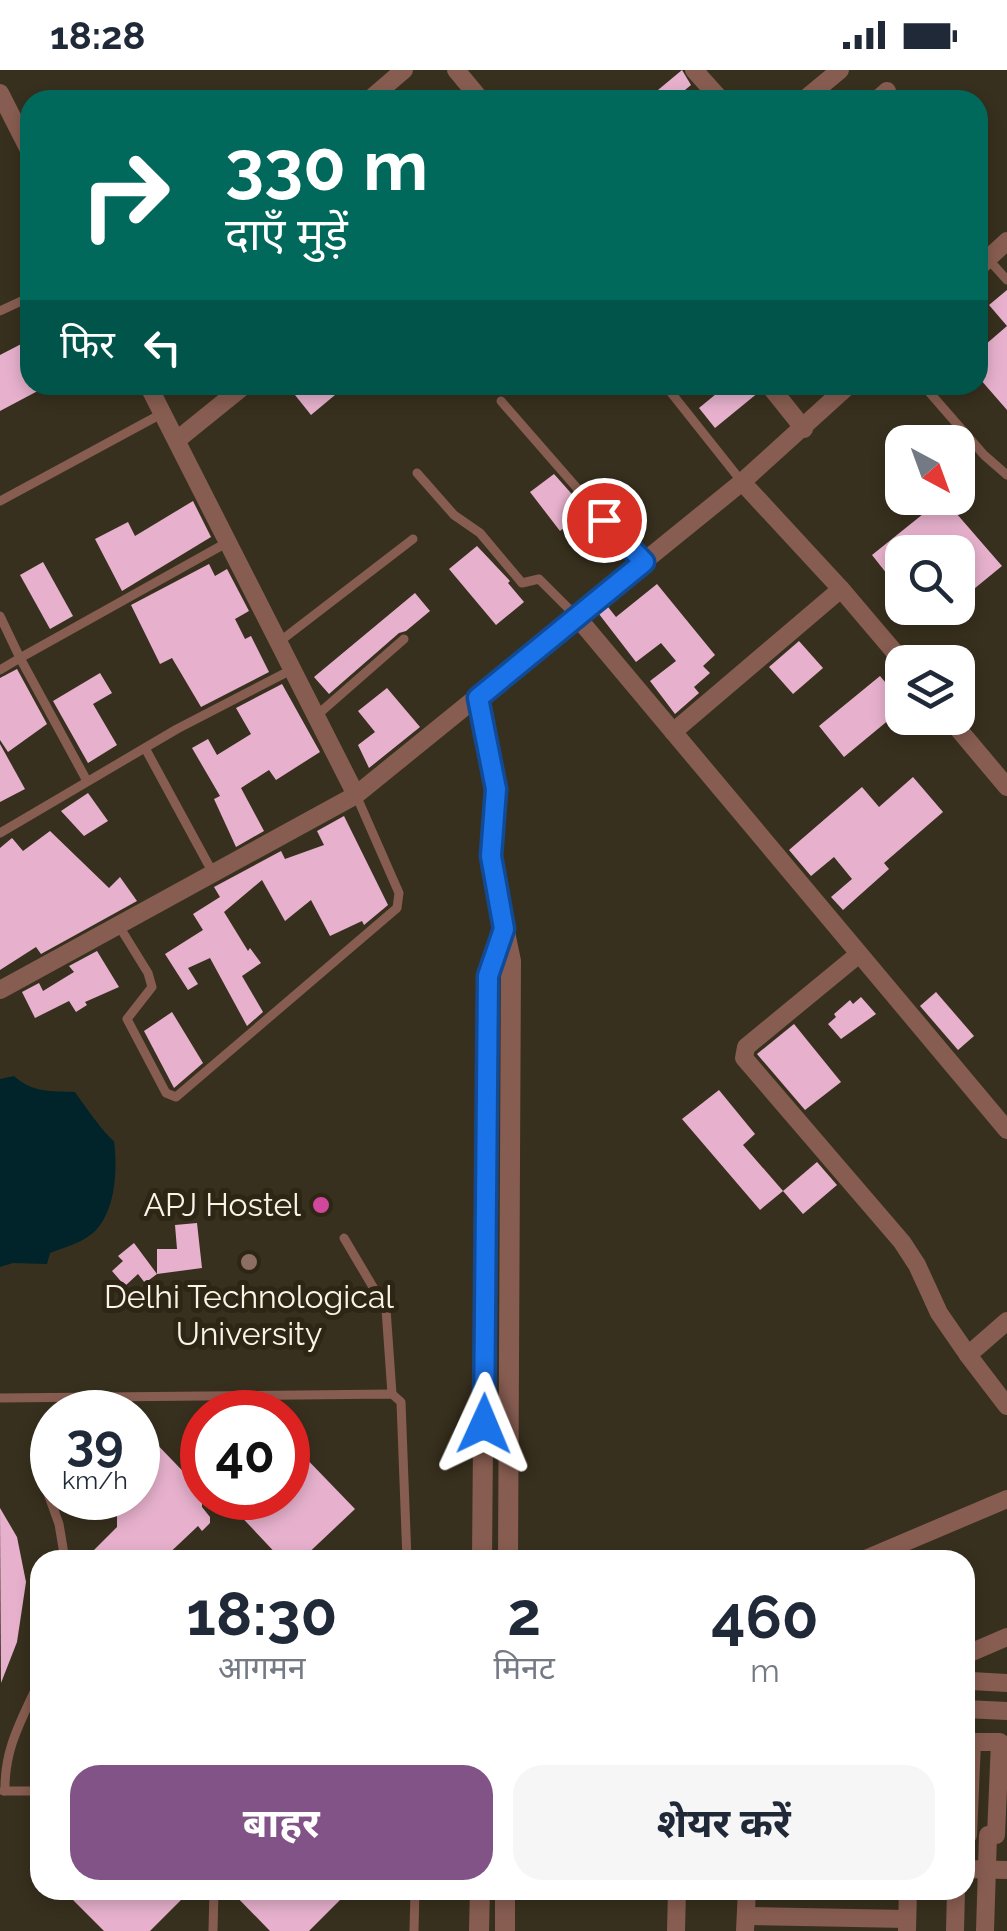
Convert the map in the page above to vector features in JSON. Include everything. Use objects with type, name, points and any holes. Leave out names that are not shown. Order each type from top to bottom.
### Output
[{"type":"street","points":[[381,90],[404,70]]},
{"type":"street","points":[[456,70],[473,90]]},
{"type":"street","points":[[816,90],[840,70]]},
{"type":"street","points":[[0,94],[20,133]]},
{"type":"street","points":[[988,259],[1007,241]]},
{"type":"street","points":[[153,395],[356,795]]},
{"type":"street","points":[[177,440],[233,395]]},
{"type":"street","points":[[777,395],[804,428]]},
{"type":"street","points":[[2,986],[356,795],[742,482],[839,395]]},
{"type":"street","points":[[742,482],[889,645]]},
{"type":"street","points":[[673,732],[841,589]]},
{"type":"street","points":[[577,617],[1007,1130]]},
{"type":"street","points":[[478,698],[496,789],[491,856],[511,961],[508,1550]]},
{"type":"street","points":[[963,735],[1007,787]]},
{"type":"street","points":[[482,1550],[488,976],[504,929]]},
{"type":"street","points":[[859,954],[746,1047],[744,1058],[902,1242],[918,1265],[939,1313],[1007,1406]]},
{"type":"street","points":[[968,1355],[1007,1321]]},
{"type":"street","points":[[886,1550],[1007,1499]]},
{"type":"street","points":[[975,1651],[1007,1637]]},
{"type":"street","points":[[975,1682],[1007,1683]]},
{"type":"street","points":[[975,1709],[1007,1711]]},
{"type":"street","points":[[975,1742],[1004,1742],[997,1870],[985,1931]]},
{"type":"street","points":[[479,1931],[480,1900]]},
{"type":"street","points":[[505,1931],[506,1900]]},
{"type":"street","points":[[676,1931],[677,1900]]},
{"type":"street","points":[[745,1924],[907,1925],[908,1900]]},
{"type":"street","points":[[954,1931],[956,1900]]},
{"type":"lane","points":[[672,395],[742,482]]},
{"type":"lane","points":[[932,395],[984,455],[1007,475]]},
{"type":"lane","points":[[501,400],[644,562]]},
{"type":"lane","points":[[0,501],[162,413]]},
{"type":"lane","points":[[417,472],[454,515],[480,533],[522,583],[539,580],[577,617]]},
{"type":"lane","points":[[279,642],[413,540]]},
{"type":"lane","points":[[0,670],[228,542]]},
{"type":"lane","points":[[0,616],[87,781]]},
{"type":"lane","points":[[316,716],[404,639]]},
{"type":"lane","points":[[0,833],[145,748],[293,669]]},
{"type":"lane","points":[[145,748],[214,874]]},
{"type":"lane","points":[[119,926],[152,987],[127,1020],[166,1092],[176,1096],[397,908],[399,893],[356,795]]},
{"type":"lane","points":[[344,1238],[386,1309],[392,1394]]},
{"type":"lane","points":[[0,1398],[392,1394],[401,1402],[407,1550]]},
{"type":"lane","points":[[58,1520],[64,1550]]},
{"type":"lane","points":[[30,1702],[6,1758],[3,1791],[30,1791]]},
{"type":"lane","points":[[214,1900],[214,1931]]},
{"type":"lane","points":[[414,1931],[415,1900]]},
{"type":"water","points":[[14,1076],[35,1088],[75,1092],[114,1141],[115,1180],[104,1220],[86,1238],[50,1253],[47,1264],[13,1263],[0,1267],[0,1079]]},
{"type":"building","points":[[682,70],[691,85],[685,90],[658,90]]},
{"type":"building","points":[[1007,290],[1007,326],[989,305]]},
{"type":"building","points":[[1007,326],[1007,410],[988,388],[988,342]]},
{"type":"building","points":[[20,345],[20,395],[30,395],[0,411],[0,355]]},
{"type":"building","points":[[295,395],[335,395],[311,415]]},
{"type":"building","points":[[715,395],[755,395],[715,428],[699,408]]},
{"type":"building","points":[[554,474],[586,510],[560,531],[530,492]]},
{"type":"building","points":[[193,501],[211,537],[122,591],[95,539],[128,522],[135,536]]},
{"type":"building","points":[[922,515],[958,515],[1002,566],[975,588],[975,535],[897,535]]},
{"type":"building","points":[[885,545],[885,571],[872,555]]},
{"type":"building","points":[[477,546],[524,602],[496,625],[449,569]]},
{"type":"building","points":[[43,562],[73,616],[50,629],[20,575]]},
{"type":"building","points":[[209,564],[215,576],[227,569],[249,611],[235,619],[245,639],[251,636],[269,672],[201,707],[172,658],[160,664],[131,605]]},
{"type":"building","points":[[657,584],[715,655],[703,666],[710,673],[694,687],[699,693],[675,714],[650,681],[676,661],[661,643],[636,662],[599,614],[608,607],[616,617]]},
{"type":"building","points":[[415,593],[430,611],[329,694],[314,677]]},
{"type":"building","points":[[799,641],[823,668],[793,694],[769,667]]},
{"type":"building","points":[[17,669],[47,724],[8,752],[0,740],[0,678]]},
{"type":"building","points":[[100,673],[112,693],[93,704],[117,745],[88,763],[53,701]]},
{"type":"building","points":[[880,676],[885,682],[885,723],[844,757],[819,726]]},
{"type":"building","points":[[282,684],[320,752],[276,780],[269,770],[241,788],[264,831],[236,847],[214,799],[220,796],[192,748],[208,739],[217,755],[251,734],[236,708]]},
{"type":"building","points":[[387,688],[420,727],[369,768],[358,745],[375,732],[358,711]]},
{"type":"building","points":[[0,744],[25,789],[0,802]]},
{"type":"building","points":[[913,777],[943,812],[884,863],[889,869],[843,910],[831,897],[852,879],[834,857],[811,876],[789,850],[862,787],[879,807]]},
{"type":"building","points":[[88,793],[108,821],[84,836],[61,811]]},
{"type":"building","points":[[344,816],[388,905],[364,925],[362,921],[330,936],[311,900],[285,921],[262,880],[224,912],[248,951],[250,948],[261,963],[242,976],[263,1012],[247,1026],[210,958],[188,968],[198,984],[188,990],[165,954],[203,930],[193,914],[220,897],[214,887],[281,851],[285,859],[324,845],[317,831]]},
{"type":"building","points":[[50,831],[109,888],[120,877],[137,901],[41,954],[36,947],[0,970],[0,848],[12,838],[23,851]]},
{"type":"building","points":[[97,951],[119,987],[85,1002],[87,1005],[76,1012],[69,1001],[35,1018],[22,992],[39,983],[43,991],[74,972],[69,966]]},
{"type":"building","points":[[936,992],[974,1036],[958,1050],[920,1006]]},
{"type":"building","points":[[861,997],[876,1014],[841,1039],[828,1024],[850,1000],[853,1004]]},
{"type":"building","points":[[172,1012],[203,1063],[174,1088],[144,1031]]},
{"type":"building","points":[[794,1024],[841,1082],[805,1110],[757,1054]]},
{"type":"building","points":[[719,1090],[755,1134],[743,1145],[783,1191],[760,1210],[682,1119]]},
{"type":"building","points":[[817,1162],[837,1185],[803,1214],[783,1191]]},
{"type":"building","points":[[197,1223],[202,1268],[157,1274],[157,1249],[177,1249],[175,1225]]},
{"type":"building","points":[[134,1243],[157,1274],[145,1283],[138,1274],[125,1286],[112,1271],[123,1261],[118,1256]]},
{"type":"building","points":[[160,1447],[180,1468],[180,1520],[210,1520],[202,1531],[198,1526],[173,1550],[94,1550],[117,1527],[117,1520],[160,1520]]},
{"type":"building","points":[[310,1462],[355,1509],[312,1550],[273,1550],[244,1520],[310,1520]]},
{"type":"building","points":[[0,1508],[17,1537],[26,1582],[17,1642],[1,1683]]},
{"type":"building","points":[[73,1900],[181,1900],[150,1931],[104,1931]]},
{"type":"building","points":[[240,1900],[340,1900],[309,1931],[270,1931]]},
{"type":"place","name":"APJ Hostel","points":[[321,1205]]},
{"type":"place","name":"Delhi Technological University","points":[[249,1262]]},
{"type":"route","points":[[484,1424],[488,976],[504,929],[491,856],[496,789],[478,698],[644,562],[604,520]]}]
